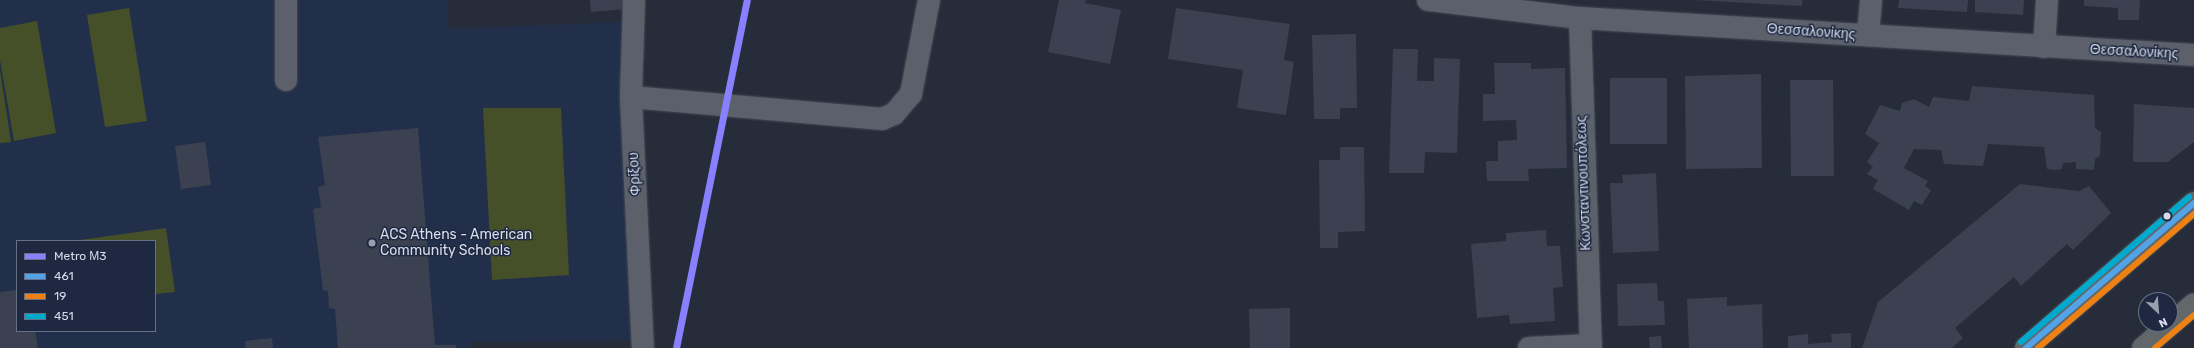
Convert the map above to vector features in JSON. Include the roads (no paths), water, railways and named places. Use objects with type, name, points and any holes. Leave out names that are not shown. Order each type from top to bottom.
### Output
[{"type":"main road","points":[[2026,348],[2194,203]]},
{"type":"main road","points":[[2143,348],[2194,304]]},
{"type":"street","points":[[286,0],[286,80]]},
{"type":"street","name":"Φρίξου","points":[[634,0],[631,97],[643,348]]},
{"type":"street","points":[[631,97],[882,119],[894,114],[911,94],[929,0]]},
{"type":"street","name":"Θεσσαλονίκης","points":[[1428,0],[1580,18],[2194,55]]},
{"type":"street","points":[[1868,35],[1871,0]]},
{"type":"street","points":[[2044,47],[2047,0]]},
{"type":"street","name":"Κωνσταντινουπόλεως","points":[[1580,18],[1591,346]]},
{"type":"street","points":[[1529,348],[1591,346]]},
{"type":"metro line","name":"Μ3","points":[[676,348],[747,0]]},
{"type":"place","name":"ACS Athens - American Community Schools","points":[[372,243]]}]
